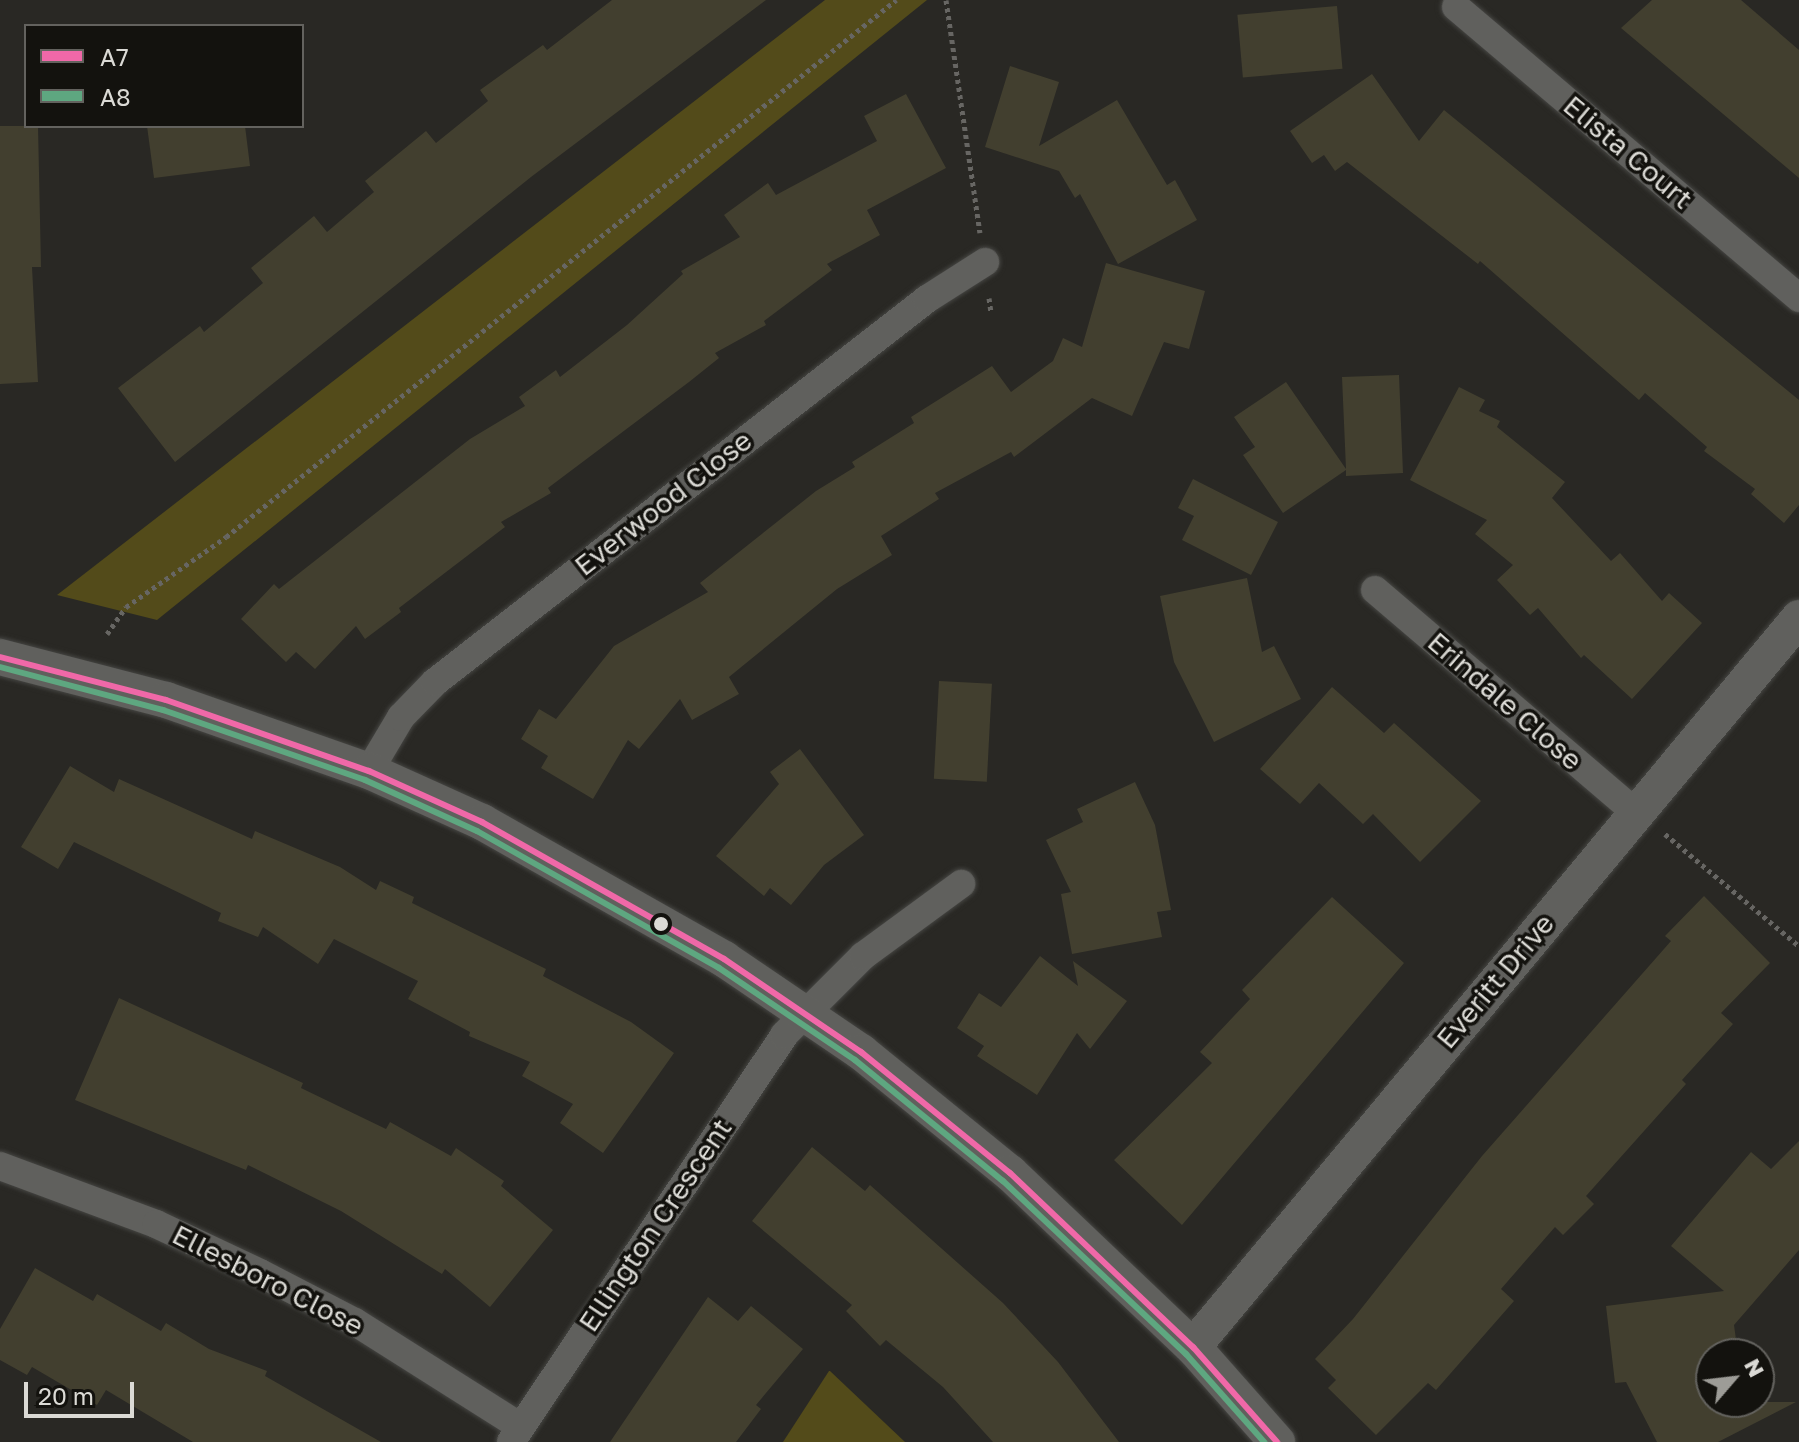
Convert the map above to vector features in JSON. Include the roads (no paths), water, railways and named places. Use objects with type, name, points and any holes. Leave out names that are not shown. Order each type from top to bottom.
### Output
[{"type":"street","name":"Elista Court","points":[[1456,7],[1799,298]]},
{"type":"street","name":"Everwood Close","points":[[369,771],[401,717],[435,682],[914,309],[985,262]]},
{"type":"street","name":"Erindale Close","points":[[1375,590],[1635,812]]},
{"type":"street","name":"Everitt Drive","points":[[1193,1347],[1799,618]]},
{"type":"street","points":[[0,657],[166,700],[369,771],[496,829],[699,944],[805,1012],[987,1154],[1193,1347],[1277,1442]]},
{"type":"street","name":"Ellington Crescent","points":[[516,1434],[773,1048],[805,1012],[880,942],[961,884]]},
{"type":"street","name":"Ellesboro Close","points":[[0,1166],[156,1224],[355,1322],[516,1434]]}]
